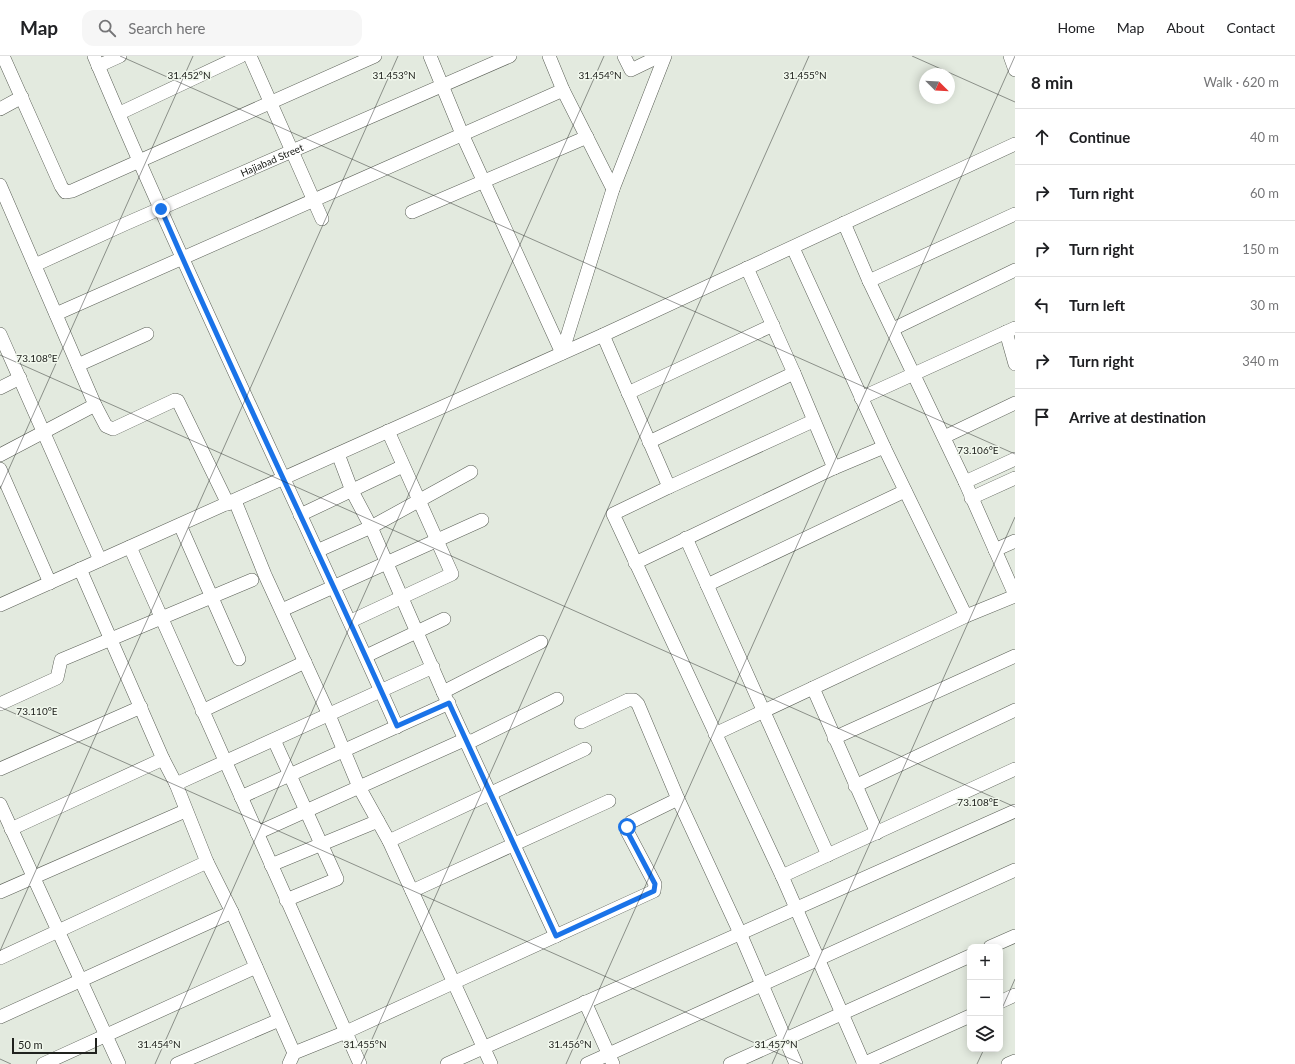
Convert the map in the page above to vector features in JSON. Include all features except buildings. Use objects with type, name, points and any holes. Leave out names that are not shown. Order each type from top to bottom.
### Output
[{"type":"street","points":[[3,56],[65,192],[72,191],[140,159],[375,56]]},
{"type":"street","points":[[120,56],[96,61],[182,258],[351,622],[397,726]]},
{"type":"street","points":[[120,113],[241,56]]},
{"type":"street","points":[[250,56],[322,219]]},
{"type":"street","points":[[430,56],[462,134],[562,353]]},
{"type":"street","name":"Hajiabad Street","points":[[35,265],[510,56]]},
{"type":"street","points":[[549,56],[563,90],[613,189]]},
{"type":"street","points":[[624,56],[631,70],[660,56]]},
{"type":"street","points":[[562,353],[613,189],[665,56]]},
{"type":"street","points":[[1010,56],[1015,70]]},
{"type":"street","points":[[56,314],[563,90]]},
{"type":"street","points":[[0,109],[22,97]]},
{"type":"street","points":[[412,212],[587,137]]},
{"type":"street","points":[[0,605],[603,335],[1015,144]]},
{"type":"street","points":[[0,185],[95,405],[106,426],[112,429],[175,400],[178,401],[231,502],[282,610],[359,787],[389,841],[455,982],[491,1064]]},
{"type":"street","points":[[869,281],[1015,214]]},
{"type":"street","points":[[715,734],[966,616],[1015,595],[965,482],[869,281],[844,223]]},
{"type":"street","points":[[793,248],[884,447],[966,616]]},
{"type":"street","points":[[747,268],[794,373],[834,468]]},
{"type":"street","points":[[893,329],[1015,270]]},
{"type":"street","points":[[628,393],[773,325]]},
{"type":"street","points":[[862,398],[1011,330],[1015,364]]},
{"type":"street","points":[[0,334],[100,560]]},
{"type":"street","points":[[78,365],[147,334]]},
{"type":"street","points":[[603,335],[669,487]]},
{"type":"street","points":[[649,442],[794,373]]},
{"type":"street","points":[[0,388],[20,378]]},
{"type":"street","points":[[944,437],[1015,403]]},
{"type":"street","points":[[0,455],[43,431],[95,405]]},
{"type":"street","points":[[813,421],[612,514],[782,876],[864,1064],[967,1017]]},
{"type":"street","points":[[351,622],[452,574],[388,431]]},
{"type":"street","points":[[635,563],[834,468],[884,447]]},
{"type":"street","points":[[338,454],[352,491],[371,527],[446,698],[556,936]]},
{"type":"street","points":[[965,482],[1015,459]]},
{"type":"street","points":[[300,515],[403,466]]},
{"type":"street","points":[[0,470],[50,583]]},
{"type":"street","points":[[317,551],[371,527],[472,472]]},
{"type":"street","points":[[972,498],[1015,478]]},
{"type":"street","points":[[707,585],[905,491]]},
{"type":"street","points":[[282,610],[482,520]]},
{"type":"street","points":[[180,525],[239,659]]},
{"type":"street","points":[[686,538],[828,855]]},
{"type":"street","points":[[994,550],[1015,541]]},
{"type":"street","points":[[130,547],[360,1064]]},
{"type":"street","points":[[80,569],[142,707],[163,759],[176,784],[185,811],[207,862],[232,912],[279,1020],[291,1058],[654,891],[655,884],[627,831],[627,827],[631,822],[678,799]]},
{"type":"street","points":[[0,704],[57,678],[61,660],[252,580]]},
{"type":"street","points":[[366,656],[444,619]]},
{"type":"street","points":[[241,797],[345,752],[397,726],[541,642]]},
{"type":"street","points":[[834,738],[1015,656]]},
{"type":"street","points":[[202,711],[305,662]]},
{"type":"street","points":[[176,784],[382,692],[433,667]]},
{"type":"street","points":[[813,688],[877,833]]},
{"type":"street","points":[[257,833],[306,810],[467,741],[557,699]]},
{"type":"street","points":[[581,722],[628,700],[634,700],[638,704],[678,799],[740,933],[796,1064]]},
{"type":"street","points":[[0,769],[142,707]]},
{"type":"street","points":[[855,786],[1015,710]]},
{"type":"street","points":[[274,740],[337,879],[286,900]]},
{"type":"street","points":[[389,841],[585,749]]},
{"type":"street","points":[[6,825],[163,759]]},
{"type":"street","points":[[782,876],[1014,773]]},
{"type":"street","points":[[412,891],[610,801]]},
{"type":"street","points":[[0,804],[6,825],[34,878],[119,1064]]},
{"type":"street","points":[[447,1064],[1015,810]]},
{"type":"street","points":[[0,892],[185,811]]},
{"type":"street","points":[[271,865],[378,821]]},
{"type":"street","points":[[0,958],[207,862]]},
{"type":"street","points":[[587,1064],[611,1059],[762,984],[1015,870]]},
{"type":"street","points":[[0,1017],[232,912]]},
{"type":"street","points":[[997,944],[1015,936]]},
{"type":"street","points":[[730,1064],[967,957]]},
{"type":"street","points":[[43,1064],[256,967]]},
{"type":"street","points":[[1003,1001],[1015,996]]},
{"type":"street","points":[[585,1002],[611,1059]]},
{"type":"street","points":[[177,1064],[279,1020]]},
{"type":"street","points":[[1008,1064],[1015,1061]]},
{"type":"route","points":[[161,209],[195,288],[351,622],[397,726],[449,703],[556,936],[654,891],[655,884],[627,831],[627,827]]}]
